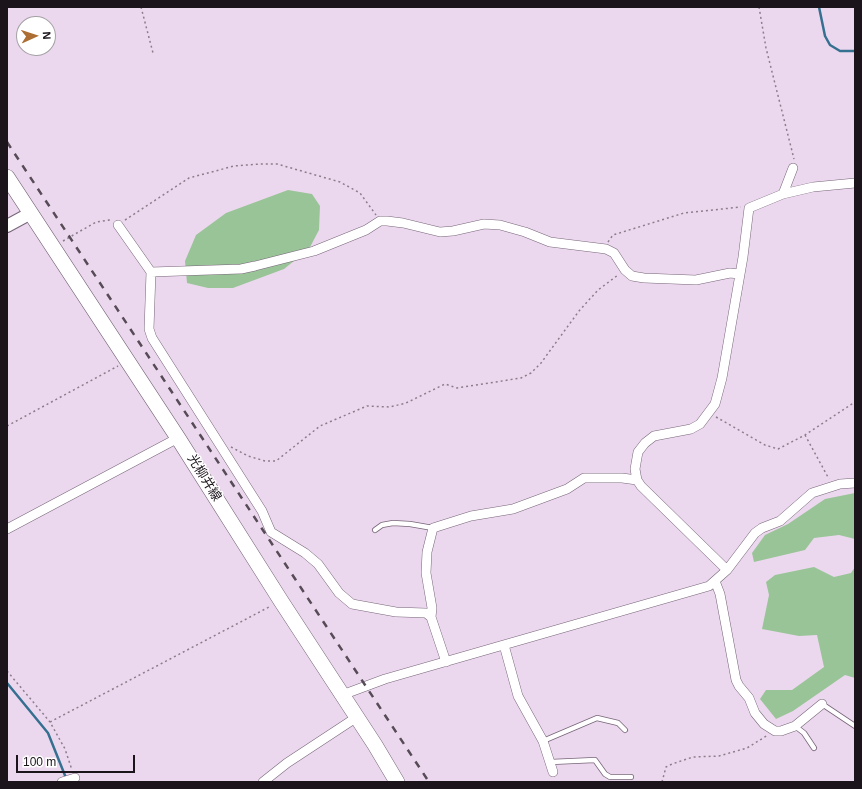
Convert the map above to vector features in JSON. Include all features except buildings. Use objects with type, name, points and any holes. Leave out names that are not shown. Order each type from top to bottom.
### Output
[{"type":"main road","name":"光柳井線","points":[[7,177],[178,438],[397,782]]},
{"type":"street","points":[[783,194],[793,168]]},
{"type":"street","points":[[727,570],[645,491],[637,480],[635,469],[638,452],[645,443],[654,436],[695,427],[700,424],[715,404],[722,378],[749,208],[783,194],[813,187],[855,183]]},
{"type":"street","points":[[7,226],[31,213]]},
{"type":"street","points":[[152,272],[242,269],[314,250],[366,230],[380,222],[403,223],[440,232],[484,224],[500,225],[525,232],[550,242],[606,249],[614,253],[625,270],[632,276],[644,278],[696,280],[730,274],[739,274]]},
{"type":"street","points":[[118,225],[152,272],[149,329],[152,338],[262,511],[271,532],[305,553],[318,564],[339,593],[352,604],[396,612],[426,613],[431,617]]},
{"type":"street","points":[[7,529],[178,438]]},
{"type":"street","points":[[446,662],[431,617],[432,608],[426,574],[427,552],[433,528],[471,516],[513,509],[568,489],[584,478],[622,478],[637,480]]},
{"type":"street","points":[[342,695],[385,680],[709,586],[727,570],[755,533],[762,528],[780,521],[812,493],[832,486],[855,483]]},
{"type":"street","points":[[715,582],[720,594],[736,680],[749,698],[754,713],[764,724],[775,731],[781,731],[795,726],[822,704]]},
{"type":"street","points":[[504,645],[518,696],[543,741],[553,772]]},
{"type":"street","points":[[263,782],[287,763],[357,718]]},
{"type":"lane","points":[[375,530],[382,525],[394,523],[433,528]]},
{"type":"lane","points":[[822,704],[855,726]]},
{"type":"lane","points":[[543,741],[597,718],[618,723],[625,730]]},
{"type":"lane","points":[[795,726],[804,733],[814,748]]},
{"type":"lane","points":[[551,762],[589,759],[595,760],[605,774],[610,777],[631,778]]},
{"type":"path","points":[[141,7],[153,53]]},
{"type":"path","points":[[759,7],[766,48],[793,153],[793,168]]},
{"type":"path","points":[[53,248],[73,234],[96,222],[109,220],[118,225],[189,178],[234,166],[277,164],[340,182],[360,193],[380,222]]},
{"type":"path","points":[[606,249],[608,240],[613,235],[666,218],[684,213],[734,207],[749,208]]},
{"type":"path","points":[[226,444],[248,456],[265,461],[276,461],[320,426],[368,406],[390,407],[406,403],[445,384],[457,388],[521,378],[531,373],[541,363],[579,311],[598,290],[625,270]]},
{"type":"path","points":[[7,426],[128,362]]},
{"type":"path","points":[[710,412],[773,449],[778,449],[805,435],[855,402]]},
{"type":"path","points":[[805,435],[832,486]]},
{"type":"path","points":[[50,722],[281,601]]},
{"type":"path","points":[[7,671],[50,722],[66,749],[68,780]]},
{"type":"path","points":[[662,782],[666,768],[672,764],[693,757],[719,756],[747,748],[775,731]]},
{"type":"green space","points":[[288,190],[312,194],[320,206],[319,230],[309,249],[284,269],[233,288],[208,288],[187,283],[185,261],[196,235],[226,213]]},
{"type":"green space","points":[[855,493],[855,539],[839,535],[814,538],[805,550],[754,562],[752,553],[765,535],[788,524],[825,499]]},
{"type":"green space","points":[[814,567],[834,577],[851,573],[855,567],[855,678],[845,675],[793,711],[776,719],[760,699],[766,690],[792,690],[824,667],[817,635],[799,636],[762,629],[769,595],[766,582],[775,575]]},
{"type":"waterway","points":[[819,7],[825,36],[830,45],[840,51],[855,51]]},
{"type":"waterway","points":[[7,683],[48,733],[66,778]]},
{"type":"railway","points":[[7,142],[429,782]]}]
